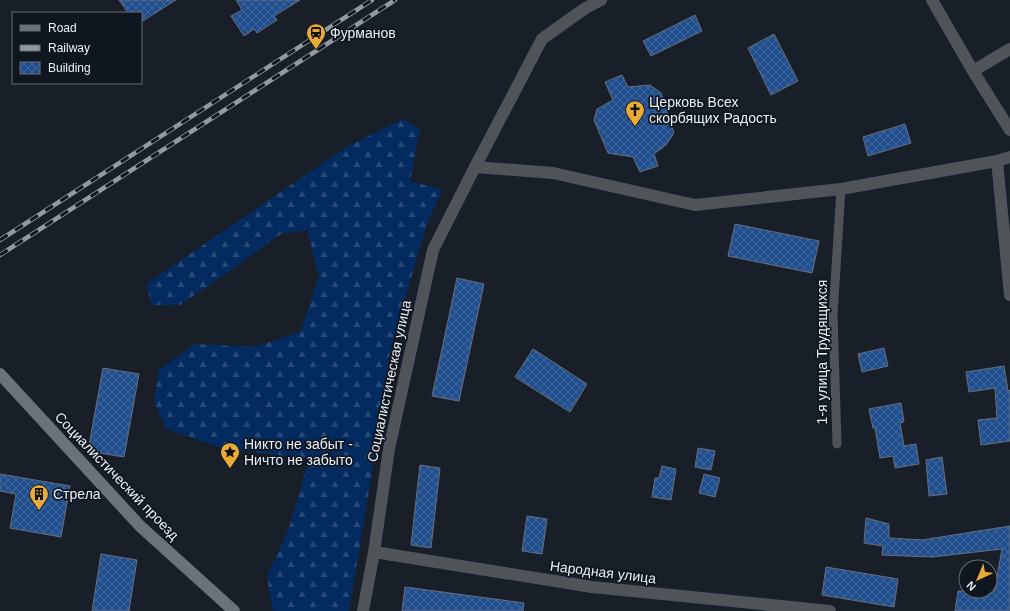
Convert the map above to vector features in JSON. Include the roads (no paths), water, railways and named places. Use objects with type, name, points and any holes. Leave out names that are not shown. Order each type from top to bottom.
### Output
[{"type":"main road","name":"Социалистический проезд","points":[[0,374],[140,526],[234,611]]},
{"type":"street","name":"Социалистическая улица","points":[[364,611],[389,449],[433,250],[542,39],[584,9],[601,0]]},
{"type":"street","points":[[932,0],[972,71],[1010,130]]},
{"type":"street","points":[[972,71],[1010,49]]},
{"type":"street","points":[[475,167],[553,173],[695,205],[841,189],[997,161],[1010,157]]},
{"type":"street","points":[[997,161],[1010,295]]},
{"type":"street","name":"Народная улица","points":[[374,552],[592,587],[830,611]]},
{"type":"lane","name":"1-я улица Трудящихся","points":[[837,444],[833,315],[841,189]]},
{"type":"railway","points":[[0,240],[372,0]]},
{"type":"railway","points":[[0,255],[395,0]]},
{"type":"place","name":"Фурманов","points":[[316,50]]},
{"type":"place","name":"Церковь Всех скорбящих Радость","points":[[635,127]]},
{"type":"place","name":"Никто не забыт - Ничто не забыто","points":[[230,469]]},
{"type":"place","name":"Стрела","points":[[39,511]]}]
